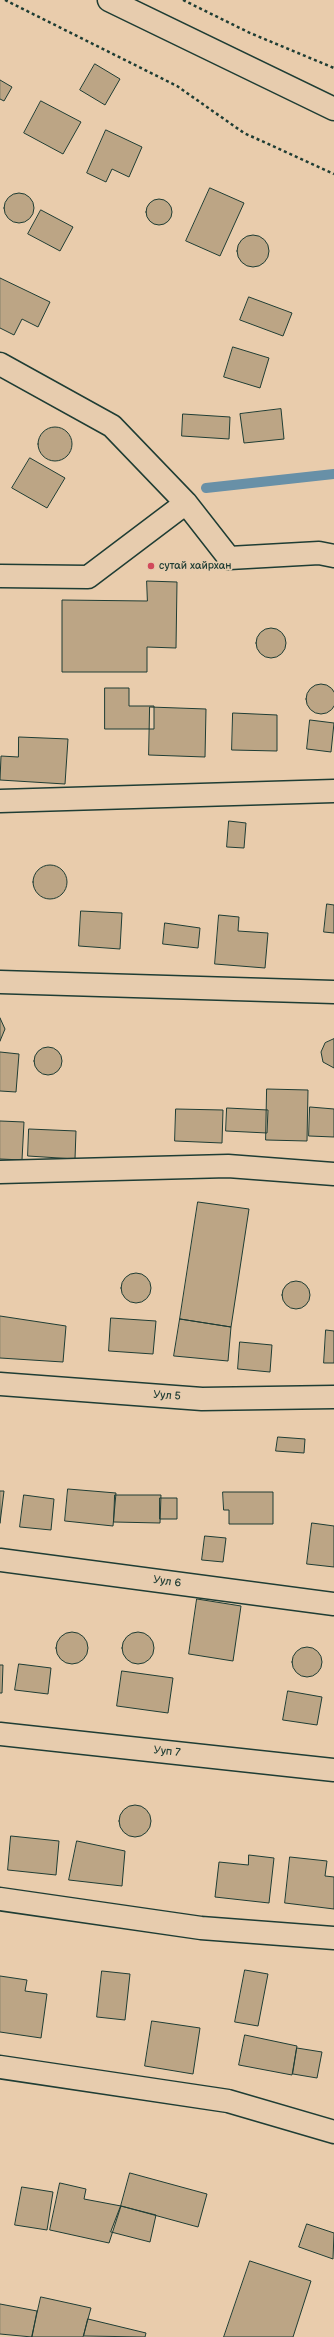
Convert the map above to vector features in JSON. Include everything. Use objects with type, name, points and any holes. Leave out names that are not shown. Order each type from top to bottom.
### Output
[{"type":"street","points":[[109,0],[334,108]]},
{"type":"street","points":[[0,364],[112,426],[186,503],[229,558],[319,554],[334,556]]},
{"type":"street","points":[[0,576],[88,577],[186,503]]},
{"type":"street","points":[[0,801],[334,791]]},
{"type":"street","points":[[0,982],[334,992]]},
{"type":"street","points":[[0,1172],[228,1166],[334,1174]]},
{"type":"street","name":"Уул 5","points":[[0,1384],[202,1398],[334,1397]]},
{"type":"street","name":"Уул 6","points":[[0,1560],[334,1604]]},
{"type":"street","name":"Ууп 7","points":[[0,1734],[334,1770]]},
{"type":"street","points":[[0,1900],[201,1928],[334,1938]]},
{"type":"street","points":[[0,2066],[228,2101],[334,2132]]},
{"type":"path","points":[[5,0],[177,86],[244,133],[334,174]]},
{"type":"path","points":[[183,0],[250,33],[334,68]]},
{"type":"building","points":[[95,64],[120,79],[105,105],[80,90]]},
{"type":"building","points":[[0,80],[12,87],[4,101],[0,99]]},
{"type":"building","points":[[41,101],[81,122],[63,154],[24,133]]},
{"type":"building","points":[[106,130],[142,147],[129,177],[112,169],[106,182],[87,173]]},
{"type":"building","points":[[210,188],[244,203],[220,256],[186,241]]},
{"type":"building","points":[[19,193],[25,194],[33,202],[33,214],[25,222],[19,223],[13,222],[5,214],[4,208],[5,202],[13,194]]},
{"type":"building","points":[[159,199],[168,203],[172,212],[168,221],[159,225],[150,221],[146,212],[150,203]]},
{"type":"building","points":[[41,210],[73,227],[60,251],[28,234]]},
{"type":"building","points":[[250,235],[256,235],[266,242],[269,251],[268,257],[262,264],[256,267],[250,267],[240,260],[237,254],[237,248],[244,238]]},
{"type":"building","points":[[0,278],[50,302],[38,327],[22,319],[14,335],[0,328]]},
{"type":"building","points":[[249,297],[292,313],[283,336],[240,320]]},
{"type":"building","points":[[233,347],[269,358],[260,388],[224,377]]},
{"type":"building","points":[[281,409],[284,439],[244,443],[240,414]]},
{"type":"building","points":[[183,414],[230,417],[229,439],[182,436]]},
{"type":"building","points":[[52,427],[58,427],[62,428],[69,434],[72,444],[71,451],[65,458],[58,461],[52,461],[48,460],[41,454],[38,447],[38,441],[39,437],[45,430]]},
{"type":"building","points":[[30,458],[65,478],[47,508],[12,488]]},
{"type":"building","points":[[147,581],[177,582],[176,648],[147,647],[147,672],[62,672],[62,600],[147,601]]},
{"type":"building","points":[[271,628],[282,632],[286,643],[282,654],[271,658],[260,654],[256,643],[260,632]]},
{"type":"building","points":[[321,684],[332,688],[336,699],[332,710],[321,714],[310,710],[306,699],[310,688]]},
{"type":"building","points":[[105,688],[129,688],[129,706],[154,706],[154,729],[105,729]]},
{"type":"building","points":[[150,707],[206,709],[205,757],[149,755]]},
{"type":"building","points":[[233,713],[277,715],[277,751],[232,750]]},
{"type":"building","points":[[310,720],[334,723],[331,752],[307,749]]},
{"type":"building","points":[[19,737],[68,739],[65,784],[0,780],[1,756],[18,757]]},
{"type":"building","points":[[229,821],[246,823],[244,848],[227,847]]},
{"type":"building","points":[[50,865],[62,870],[67,882],[62,894],[50,899],[38,894],[33,882],[38,870]]},
{"type":"building","points":[[327,904],[334,905],[334,933],[324,932]]},
{"type":"building","points":[[81,911],[122,913],[120,949],[79,946]]},
{"type":"building","points":[[219,915],[239,917],[238,931],[268,933],[265,968],[215,964]]},
{"type":"building","points":[[165,923],[200,928],[198,948],[163,944]]},
{"type":"building","points":[[0,1018],[5,1029],[0,1041]]},
{"type":"building","points":[[334,1039],[334,1068],[323,1062],[321,1052],[325,1043]]},
{"type":"building","points":[[48,1047],[54,1048],[58,1051],[61,1055],[61,1067],[58,1071],[54,1074],[48,1075],[42,1074],[38,1071],[35,1067],[34,1061],[35,1055],[38,1051],[42,1048]]},
{"type":"building","points":[[0,1052],[19,1054],[16,1092],[0,1091]]},
{"type":"building","points":[[267,1089],[308,1090],[307,1141],[266,1140]]},
{"type":"building","points":[[310,1107],[334,1109],[334,1137],[309,1136]]},
{"type":"building","points":[[227,1108],[268,1110],[267,1133],[226,1131]]},
{"type":"building","points":[[176,1109],[223,1110],[222,1143],[175,1141]]},
{"type":"building","points":[[0,1121],[24,1122],[22,1160],[0,1159]]},
{"type":"building","points":[[29,1129],[76,1131],[75,1159],[28,1156]]},
{"type":"building","points":[[198,1202],[249,1209],[231,1327],[180,1319]]},
{"type":"building","points":[[136,1273],[142,1274],[150,1282],[150,1294],[142,1302],[136,1303],[130,1302],[122,1294],[121,1288],[122,1282],[130,1274]]},
{"type":"building","points":[[296,1281],[306,1285],[310,1295],[306,1305],[296,1309],[286,1305],[282,1295],[286,1285]]},
{"type":"building","points":[[0,1316],[66,1326],[63,1362],[0,1358]]},
{"type":"building","points":[[111,1318],[156,1321],[153,1354],[109,1351]]},
{"type":"building","points":[[180,1319],[231,1327],[228,1361],[174,1356]]},
{"type":"building","points":[[326,1330],[334,1331],[334,1363],[324,1363]]},
{"type":"building","points":[[240,1342],[272,1345],[270,1372],[238,1369]]},
{"type":"building","points":[[278,1437],[305,1439],[304,1453],[276,1451]]},
{"type":"building","points":[[68,1489],[116,1493],[113,1526],[65,1521]]},
{"type":"building","points":[[0,1491],[4,1491],[0,1523]]},
{"type":"building","points":[[223,1492],[273,1492],[273,1524],[229,1524],[229,1510],[224,1510]]},
{"type":"building","points":[[24,1495],[54,1499],[51,1530],[20,1527]]},
{"type":"building","points":[[115,1495],[161,1495],[160,1523],[114,1522]]},
{"type":"building","points":[[160,1498],[177,1498],[177,1519],[160,1519]]},
{"type":"building","points":[[312,1523],[334,1526],[334,1567],[307,1564]]},
{"type":"building","points":[[205,1536],[226,1538],[223,1562],[202,1560]]},
{"type":"building","points":[[197,1599],[241,1606],[233,1661],[189,1654]]},
{"type":"building","points":[[72,1632],[83,1637],[88,1648],[83,1659],[72,1664],[61,1659],[56,1648],[61,1637]]},
{"type":"building","points":[[135,1632],[141,1632],[151,1639],[154,1648],[153,1654],[147,1661],[141,1664],[135,1664],[125,1657],[122,1651],[122,1645],[129,1635]]},
{"type":"building","points":[[307,1647],[313,1648],[321,1656],[321,1668],[313,1676],[307,1677],[301,1676],[293,1668],[292,1662],[293,1656],[301,1648]]},
{"type":"building","points":[[19,1664],[51,1668],[48,1694],[15,1690]]},
{"type":"building","points":[[0,1665],[3,1665],[2,1693],[0,1693]]},
{"type":"building","points":[[122,1671],[173,1678],[168,1713],[117,1706]]},
{"type":"building","points":[[288,1691],[322,1697],[317,1725],[283,1720]]},
{"type":"building","points":[[132,1805],[138,1805],[148,1812],[151,1821],[150,1827],[144,1834],[138,1837],[132,1837],[122,1830],[119,1824],[119,1818],[126,1808]]},
{"type":"building","points":[[11,1836],[59,1841],[56,1875],[8,1870]]},
{"type":"building","points":[[77,1841],[125,1851],[122,1886],[69,1880]]},
{"type":"building","points":[[249,1855],[274,1858],[269,1903],[215,1897],[219,1862],[248,1865]]},
{"type":"building","points":[[290,1857],[327,1861],[325,1876],[334,1877],[334,1909],[285,1903]]},
{"type":"building","points":[[245,1970],[268,1974],[258,2026],[235,2022]]},
{"type":"building","points":[[102,1971],[130,1974],[125,2020],[97,2017]]},
{"type":"building","points":[[0,1976],[27,1980],[25,1991],[47,1994],[41,2038],[0,2032]]},
{"type":"building","points":[[152,2021],[200,2028],[193,2074],[145,2066]]},
{"type":"building","points":[[245,2035],[297,2046],[292,2075],[239,2065]]},
{"type":"building","points":[[297,2048],[322,2052],[317,2078],[293,2074]]},
{"type":"building","points":[[130,2173],[207,2194],[198,2227],[121,2206]]},
{"type":"building","points":[[60,2183],[86,2189],[84,2199],[121,2206],[109,2243],[50,2230]]},
{"type":"building","points":[[22,2187],[53,2192],[47,2230],[15,2225]]},
{"type":"building","points":[[121,2206],[156,2215],[150,2242],[111,2232]]},
{"type":"building","points":[[307,2224],[334,2233],[333,2259],[299,2247]]},
{"type":"building","points":[[250,2261],[311,2281],[293,2337],[224,2337]]},
{"type":"building","points":[[41,2297],[91,2308],[83,2337],[32,2337]]},
{"type":"building","points":[[0,2304],[37,2311],[32,2337],[0,2334]]},
{"type":"building","points":[[88,2319],[146,2333],[145,2337],[84,2336]]},
{"type":"waterway","points":[[206,488],[334,474]]},
{"type":"place","name":"сутай хайрхан","points":[[151,566]]}]
